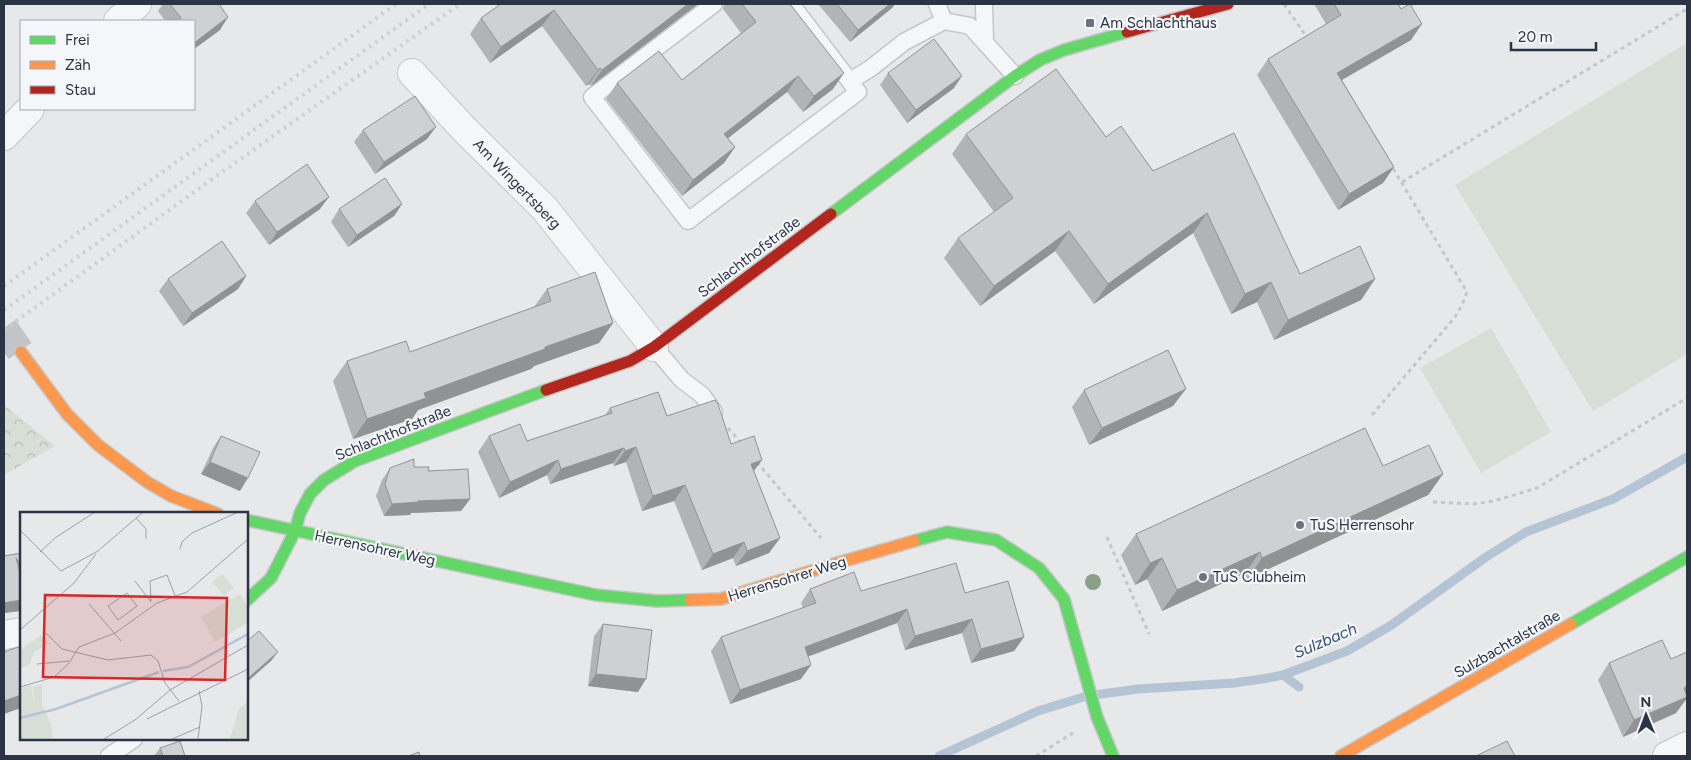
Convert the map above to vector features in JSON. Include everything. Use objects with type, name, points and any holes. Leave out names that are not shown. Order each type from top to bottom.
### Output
[{"type":"street","points":[[119,20],[136,4]]},
{"type":"street","name":"Schlachthofstraße","points":[[295,531],[300,513],[310,494],[324,480],[355,462],[550,388],[630,361],[654,347],[1015,76],[1040,60],[1064,50],[1221,5]]},
{"type":"street","name":"Am Wingertsberg","points":[[412,73],[465,130],[545,209],[654,347]]},
{"type":"street","points":[[4,136],[29,110]]},
{"type":"street","points":[[20,352],[67,414],[98,445],[147,482],[171,496],[213,512]]},
{"type":"street","name":"Herrensohrer Weg","points":[[248,520],[596,594],[657,602],[721,599],[947,532],[996,540],[1039,568],[1064,599],[1098,720],[1113,756]]},
{"type":"street","name":"Herrensohrer Weg","points":[[248,599],[271,578],[295,531]]},
{"type":"street","name":"Sulzbachtalstraße","points":[[1342,756],[1687,557]]},
{"type":"street","points":[[4,635],[20,632]]},
{"type":"street","points":[[1667,756],[1687,746]]},
{"type":"lane","points":[[714,4],[592,97],[688,222],[858,92],[791,4]]},
{"type":"lane","points":[[938,4],[944,21]]},
{"type":"lane","points":[[984,4],[985,43]]},
{"type":"lane","points":[[850,81],[871,68],[904,42],[944,21],[970,26],[1015,76]]},
{"type":"lane","points":[[654,347],[682,380],[702,395],[714,412]]},
{"type":"lane","points":[[109,756],[133,740]]},
{"type":"path","points":[[1284,4],[1311,44]]},
{"type":"path","points":[[1402,182],[1687,9]]},
{"type":"path","points":[[1372,415],[1455,317],[1467,292],[1386,158]]},
{"type":"path","points":[[1433,502],[1473,504],[1537,488],[1687,398]]},
{"type":"path","points":[[714,412],[746,450]]},
{"type":"path","points":[[753,458],[810,526]]},
{"type":"path","points":[[1106,537],[1149,634]]},
{"type":"path","points":[[1253,576],[1256,585]]},
{"type":"path","points":[[1036,756],[1098,720]]},
{"type":"green space","points":[[1687,43],[1687,354],[1593,411],[1455,185]]},
{"type":"green space","points":[[1491,328],[1551,432],[1481,473],[1420,368]]},
{"type":"green space","points":[[4,405],[55,446],[4,475]]},
{"type":"building","points":[[170,4],[219,4],[228,17],[195,42],[195,20],[178,20],[181,18]]},
{"type":"building","points":[[501,4],[688,4],[602,70],[600,68],[598,70],[554,10],[501,47],[481,18]]},
{"type":"building","points":[[742,4],[790,4],[844,73],[814,96],[798,76],[724,134],[735,147],[693,180],[617,83],[659,51],[682,80],[756,22]]},
{"type":"building","points":[[837,4],[890,4],[858,30]]},
{"type":"building","points":[[1334,4],[1398,4],[1401,9],[1410,4],[1422,24],[1337,73],[1394,167],[1349,194],[1268,59],[1341,15]]},
{"type":"building","points":[[934,39],[962,76],[916,110],[888,73]]},
{"type":"building","points":[[1056,69],[1106,137],[1121,126],[1153,171],[1234,133],[1300,274],[1360,246],[1375,279],[1288,320],[1271,282],[1245,294],[1207,213],[1108,284],[1069,231],[994,286],[958,238],[1013,198],[966,134]]},
{"type":"building","points":[[415,96],[436,127],[384,162],[363,130]]},
{"type":"building","points":[[307,164],[329,197],[277,232],[255,201]]},
{"type":"building","points":[[385,178],[402,204],[357,235],[339,209]]},
{"type":"building","points":[[222,241],[246,276],[192,313],[168,279]]},
{"type":"building","points":[[595,272],[613,323],[424,393],[426,398],[367,419],[347,361],[406,341],[410,352],[551,301],[547,289]]},
{"type":"building","points":[[1168,350],[1186,389],[1102,428],[1084,390]]},
{"type":"building","points":[[658,392],[667,416],[715,400],[731,444],[754,436],[762,460],[751,464],[780,538],[747,551],[744,542],[713,554],[685,485],[653,496],[636,447],[625,451],[624,448],[561,469],[558,460],[510,482],[489,436],[520,424],[527,441],[612,413],[610,408]]},
{"type":"building","points":[[1365,428],[1383,466],[1429,445],[1443,474],[1262,558],[1260,552],[1177,590],[1162,558],[1150,563],[1136,534]]},
{"type":"building","points":[[221,436],[260,452],[248,478],[210,462]]},
{"type":"building","points":[[414,459],[414,467],[429,467],[428,471],[468,469],[470,499],[392,504],[385,484],[390,468]]},
{"type":"building","points":[[20,553],[20,564],[16,558],[20,572],[20,600],[4,603],[4,556]]},
{"type":"building","points":[[956,563],[965,593],[1008,581],[1024,637],[981,649],[972,619],[915,636],[907,609],[805,647],[811,665],[740,690],[721,637],[816,603],[810,589],[854,572],[861,591]]},
{"type":"building","points":[[603,624],[652,630],[646,679],[596,674]]},
{"type":"building","points":[[259,631],[278,652],[248,678],[248,640]]},
{"type":"building","points":[[1662,640],[1671,659],[1687,652],[1687,686],[1684,688],[1687,697],[1634,720],[1609,663]]},
{"type":"building","points":[[20,646],[20,695],[4,701],[4,652]]},
{"type":"building","points":[[180,741],[185,756],[163,756],[160,748]]},
{"type":"building","points":[[1507,741],[1515,756],[1476,756]]},
{"type":"building","points":[[419,752],[420,756],[408,756]]},
{"type":"waterway","name":"Sulzbach","points":[[939,756],[1038,711],[1087,696],[1138,689],[1234,683],[1268,678],[1283,675],[1347,651],[1390,626],[1486,557],[1526,532],[1613,499],[1687,457]]},
{"type":"waterway","points":[[1283,675],[1299,687]]},
{"type":"tunnel","points":[[4,328],[21,352]]},
{"type":"railway","points":[[4,286],[396,4]]},
{"type":"railway","points":[[4,310],[429,4]]},
{"type":"railway","points":[[4,330],[208,182],[460,4]]},
{"type":"traffic: fast","points":[[831,214],[1015,76],[1040,60],[1064,50],[1127,32]]},
{"type":"traffic: fast","points":[[248,599],[271,578],[295,531],[300,513],[310,494],[324,480],[355,461],[546,390]]},
{"type":"traffic: fast","points":[[248,520],[596,595],[657,601],[690,600]]},
{"type":"traffic: fast","points":[[914,541],[947,532],[996,540],[1039,568],[1064,599],[1097,717],[1113,756]]},
{"type":"traffic: fast","points":[[1571,624],[1687,557]]},
{"type":"traffic: slow","points":[[21,352],[67,414],[98,445],[147,482],[171,496],[213,512]]},
{"type":"traffic: slow","points":[[690,600],[721,599],[914,541]]},
{"type":"traffic: slow","points":[[1341,756],[1571,624]]},
{"type":"traffic: jam","points":[[1127,32],[1228,4]]},
{"type":"traffic: jam","points":[[546,390],[630,361],[654,347],[831,214]]},
{"type":"place","name":"Am Schlachthaus","points":[[1090,23]]},
{"type":"place","name":"TuS Herrensohr","points":[[1300,525]]},
{"type":"place","name":"TuS Clubheim","points":[[1203,577]]}]
